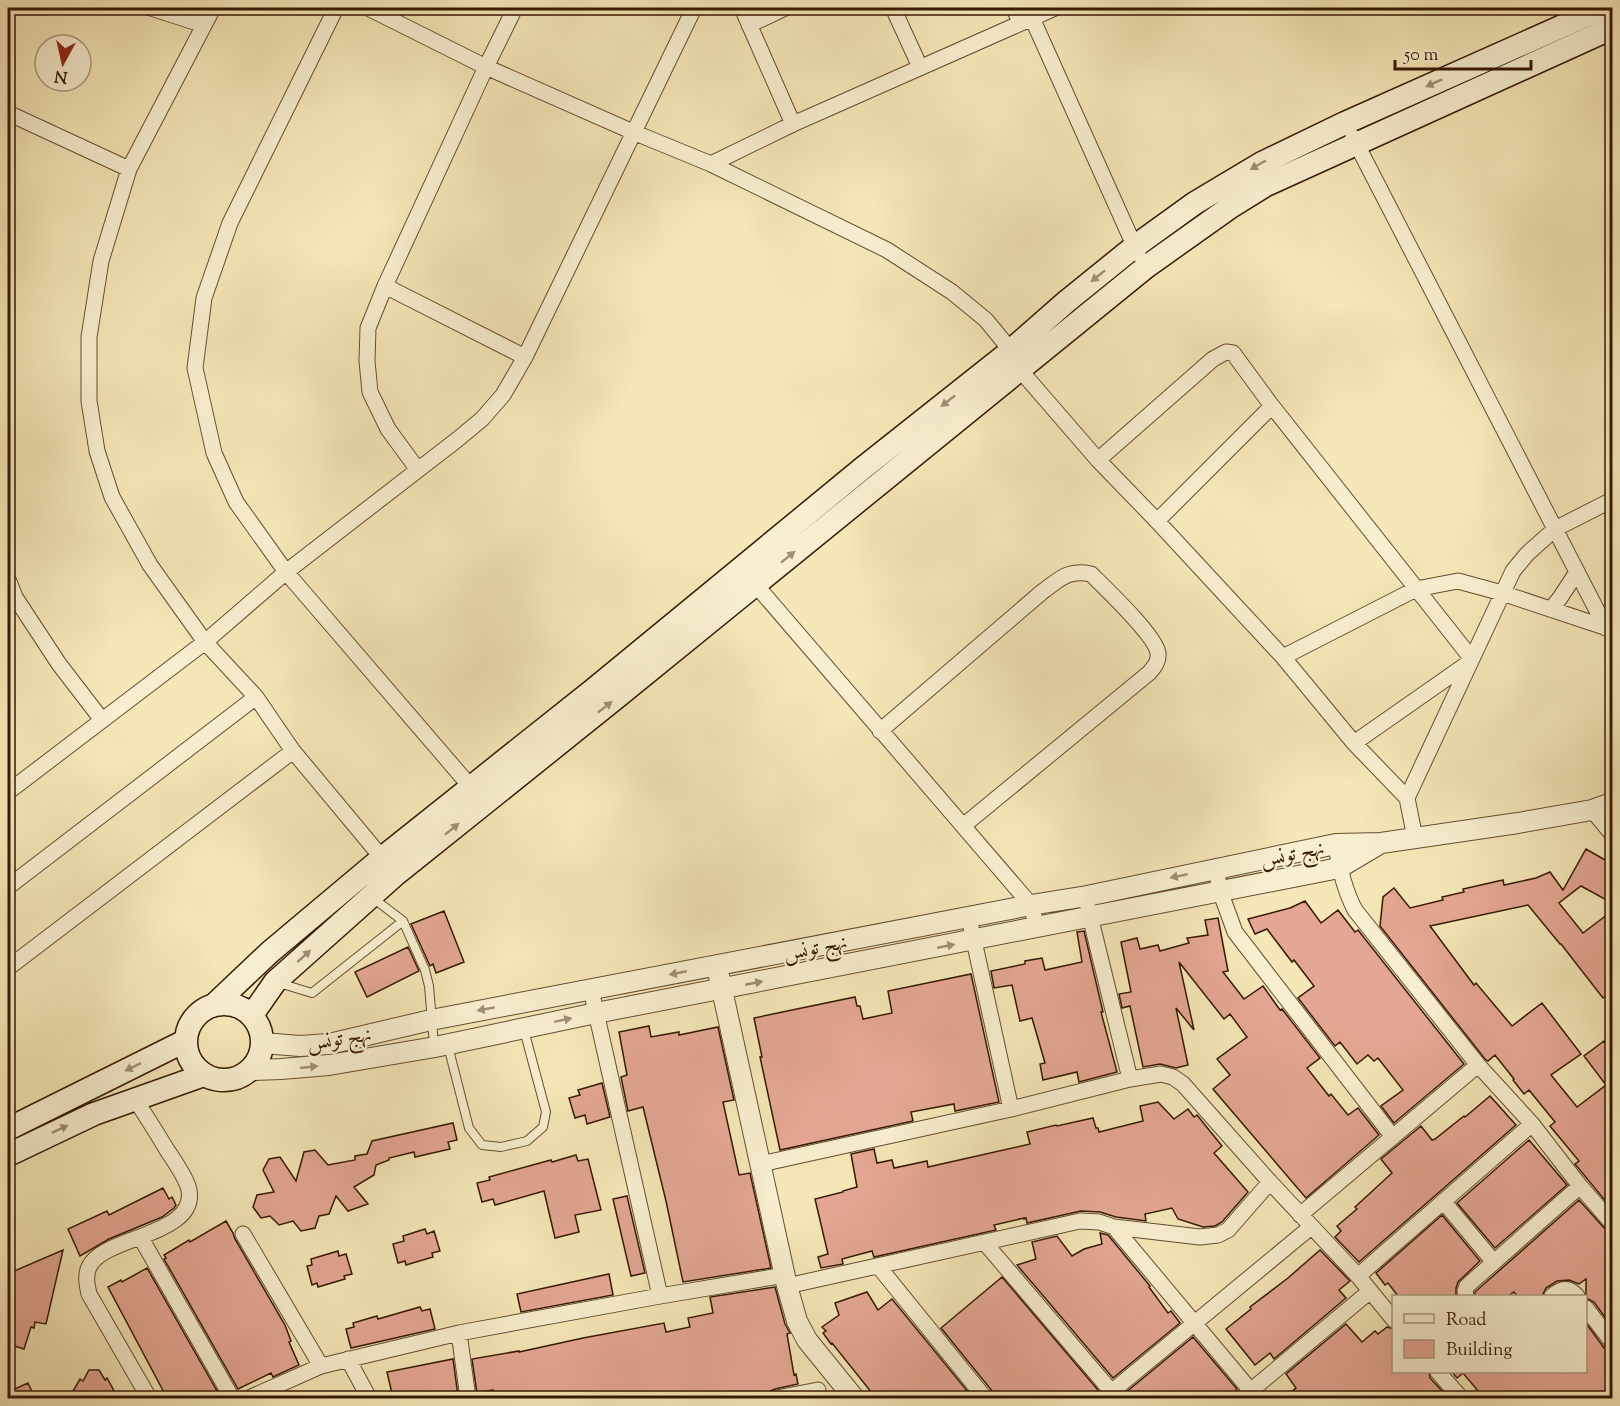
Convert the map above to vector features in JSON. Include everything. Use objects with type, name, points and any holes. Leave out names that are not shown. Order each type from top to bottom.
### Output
[{"type":"main road","points":[[1014,362],[1066,302],[1134,247],[1195,203],[1252,168],[1345,123],[1603,8]]},
{"type":"main road","points":[[215,1004],[270,952],[388,866],[477,795],[593,690],[748,576],[863,468],[1229,208],[1266,185],[1612,28]]},
{"type":"main road","points":[[252,1015],[275,982],[370,896],[388,866]]},
{"type":"main road","points":[[225,1003],[244,1009],[252,1015],[262,1033],[263,1043],[257,1062],[251,1070],[243,1076],[223,1080],[204,1075],[196,1068],[190,1060],[185,1041],[191,1022],[198,1014],[215,1004],[225,1003]]},
{"type":"main road","points":[[8,1129],[185,1041]]},
{"type":"main road","points":[[8,1155],[94,1114],[204,1075]]},
{"type":"street","points":[[151,8],[204,26]]},
{"type":"street","points":[[213,8],[129,169],[101,261],[89,337],[89,401],[97,451],[112,497],[150,565],[205,642],[256,697],[294,751],[388,866]]},
{"type":"street","points":[[336,8],[230,222],[204,298],[195,368],[214,453],[237,502],[286,572],[477,795]]},
{"type":"street","points":[[368,8],[486,67],[711,164],[887,250],[952,292],[986,320],[1004,342],[1014,362],[1098,460],[1283,657],[1354,743],[1407,798],[1415,838]]},
{"type":"street","points":[[418,470],[388,429],[370,392],[367,362],[368,328],[385,285],[515,8]]},
{"type":"street","points":[[8,792],[205,642],[286,572],[482,419],[503,395],[525,357],[566,274],[694,8]]},
{"type":"street","points":[[742,8],[793,124]]},
{"type":"street","points":[[749,25],[785,8]]},
{"type":"street","points":[[892,8],[920,68]]},
{"type":"street","points":[[1014,8],[1026,21],[1134,247],[1146,267]]},
{"type":"street","points":[[711,164],[793,124],[1055,8]]},
{"type":"street","points":[[8,113],[129,169]]},
{"type":"street","points":[[1345,123],[1358,144],[1577,572],[1609,629]]},
{"type":"street","points":[[385,285],[525,357]]},
{"type":"street","points":[[1098,460],[1213,358],[1226,352],[1233,353],[1471,661]]},
{"type":"street","points":[[1157,521],[1272,406]]},
{"type":"street","points":[[1407,798],[1513,571],[1527,554],[1555,529],[1612,500]]},
{"type":"street","points":[[880,731],[1042,592],[1065,576],[1078,571],[1091,573],[1152,639],[1158,653],[1157,664],[1149,673],[963,826]]},
{"type":"street","points":[[1551,609],[1577,572]]},
{"type":"street","points":[[748,576],[1030,905],[1037,928]]},
{"type":"street","points":[[8,579],[15,597],[59,664],[102,720]]},
{"type":"street","points":[[1283,657],[1416,589],[1458,581],[1502,593],[1609,629]]},
{"type":"street","points":[[1354,743],[1471,661]]},
{"type":"street","points":[[8,886],[256,697]]},
{"type":"street","points":[[8,968],[294,751]]},
{"type":"street","name":"نهج تونس","points":[[263,1043],[300,1046],[329,1044],[431,1020],[1087,896],[1336,844],[1381,843],[1518,823],[1592,810],[1612,802]]},
{"type":"street","points":[[1592,810],[1612,834]]},
{"type":"street","name":"نهج تونس","points":[[251,1070],[328,1065],[441,1046],[596,1013],[1339,868],[1381,843]]},
{"type":"street","points":[[1336,844],[1339,868],[1355,910],[1478,1065],[1532,1124],[1612,1223]]},
{"type":"street","points":[[1216,868],[1220,891],[1235,932],[1393,1137]]},
{"type":"street","points":[[1087,896],[1090,917],[1130,1079]]},
{"type":"street","points":[[969,918],[1011,1109]]},
{"type":"street","points":[[717,966],[786,1281],[797,1321],[807,1340],[854,1398]]},
{"type":"street","points":[[591,990],[660,1296]]},
{"type":"street","points":[[985,1243],[1111,1396],[1195,1323],[1393,1137],[1478,1065]]},
{"type":"street","points":[[761,1164],[1011,1109],[1130,1079],[1161,1074],[1173,1077],[1184,1084],[1305,1221],[1358,1276],[1392,1318]]},
{"type":"street","points":[[135,1099],[181,1171],[188,1188],[187,1209],[181,1217],[141,1238],[102,1252],[90,1265],[86,1276],[89,1294],[149,1398]]},
{"type":"street","points":[[1358,1276],[1532,1124]]},
{"type":"street","points":[[258,1397],[321,1366],[459,1333],[660,1296],[879,1267],[1080,1221],[1200,1237],[1218,1235],[1228,1230],[1270,1182]]},
{"type":"street","points":[[1466,1295],[1467,1286],[1493,1261],[1580,1186]]},
{"type":"street","points":[[1443,1201],[1493,1261]]},
{"type":"street","points":[[1114,1227],[1195,1323],[1246,1396],[1369,1292]]},
{"type":"street","points":[[243,1234],[321,1366]]},
{"type":"street","points":[[141,1238],[232,1398]]},
{"type":"street","points":[[879,1267],[985,1398]]},
{"type":"street","points":[[1554,1295],[1563,1289],[1569,1289],[1575,1295]]},
{"type":"street","points":[[1587,1309],[1612,1342]]},
{"type":"street","points":[[459,1333],[468,1398]]},
{"type":"street","points":[[348,1359],[369,1398]]},
{"type":"street","points":[[1440,1373],[1461,1398]]},
{"type":"street","points":[[777,1398],[813,1394],[835,1375]]},
{"type":"lane","points":[[370,896],[403,921],[425,970],[429,986],[431,1020],[469,1128],[482,1145],[501,1147],[527,1140],[543,1128],[546,1112],[524,1029]]},
{"type":"lane","points":[[275,982],[312,993],[403,921]]},
{"type":"building","points":[[1586,849],[1612,864],[1612,903],[1581,886],[1559,903],[1583,933],[1612,911],[1612,991],[1603,998],[1528,905],[1430,926],[1474,985],[1476,983],[1512,1026],[1542,1003],[1581,1054],[1551,1075],[1577,1107],[1606,1085],[1584,1056],[1604,1041],[1612,1053],[1612,1209],[1575,1164],[1579,1161],[1550,1126],[1555,1122],[1529,1090],[1524,1094],[1495,1055],[1488,1061],[1485,1059],[1380,926],[1383,897],[1394,888],[1410,908],[1443,900],[1442,897],[1464,892],[1463,889],[1503,880],[1504,885],[1536,878],[1550,872],[1563,890]]},
{"type":"building","points":[[1305,901],[1321,923],[1338,910],[1355,932],[1358,930],[1464,1064],[1394,1123],[1381,1106],[1403,1090],[1378,1058],[1374,1061],[1368,1055],[1357,1064],[1340,1042],[1335,1046],[1298,998],[1314,986],[1267,929],[1255,934],[1248,919],[1290,908]]},
{"type":"building","points":[[444,911],[464,962],[436,973],[433,964],[430,966],[411,924]]},
{"type":"building","points":[[1218,918],[1228,971],[1223,972],[1244,999],[1263,986],[1320,1058],[1307,1068],[1329,1096],[1331,1094],[1348,1115],[1358,1108],[1379,1135],[1306,1198],[1213,1089],[1230,1075],[1217,1059],[1247,1037],[1230,1014],[1224,1019],[1179,962],[1194,1030],[1176,1008],[1188,1065],[1176,1068],[1160,1064],[1143,1067],[1130,1006],[1122,1008],[1119,994],[1131,992],[1121,942],[1137,938],[1140,949],[1158,945],[1160,951],[1189,943],[1187,938],[1208,935],[1205,920]]},
{"type":"building","points":[[1084,931],[1103,1012],[1101,1012],[1117,1072],[1079,1082],[1077,1072],[1043,1080],[1040,1064],[1045,1063],[1032,1018],[1020,1021],[1012,985],[994,988],[991,971],[1042,958],[1045,970],[1082,962],[1077,932]]},
{"type":"building","points":[[408,947],[419,971],[367,997],[355,972]]},
{"type":"building","points":[[971,974],[999,1102],[955,1111],[954,1104],[911,1112],[913,1121],[780,1150],[754,1018],[855,997],[863,1019],[892,1013],[888,991]]},
{"type":"building","points":[[649,1026],[651,1037],[679,1032],[679,1035],[718,1027],[734,1100],[723,1102],[739,1175],[750,1173],[771,1268],[683,1282],[643,1107],[628,1111],[621,1077],[627,1075],[619,1032]]},
{"type":"building","points":[[602,1083],[610,1117],[587,1124],[585,1115],[575,1118],[569,1098],[580,1095],[578,1090]]},
{"type":"building","points":[[1490,1096],[1516,1125],[1359,1262],[1335,1237],[1341,1231],[1337,1226],[1392,1173],[1381,1159],[1421,1126],[1432,1140],[1435,1139]]},
{"type":"building","points":[[1158,1102],[1174,1119],[1188,1109],[1194,1117],[1197,1115],[1222,1146],[1214,1153],[1248,1192],[1222,1222],[1215,1226],[1203,1227],[1178,1219],[1172,1208],[1145,1214],[1146,1221],[1116,1217],[1100,1212],[1081,1211],[1027,1223],[1024,1218],[994,1225],[996,1230],[874,1257],[872,1251],[842,1259],[843,1264],[821,1268],[818,1257],[828,1254],[815,1199],[857,1187],[851,1154],[874,1149],[877,1163],[892,1160],[894,1168],[927,1161],[928,1167],[1030,1144],[1027,1132],[1056,1125],[1093,1118],[1099,1132],[1143,1121],[1140,1106]]},
{"type":"building","points":[[453,1123],[457,1140],[448,1142],[450,1149],[415,1157],[414,1152],[389,1158],[376,1165],[374,1175],[354,1187],[368,1204],[348,1211],[336,1196],[329,1214],[319,1216],[315,1228],[301,1231],[293,1221],[279,1225],[270,1216],[261,1218],[253,1207],[257,1195],[274,1192],[263,1170],[269,1159],[280,1157],[296,1181],[304,1152],[315,1150],[328,1165],[355,1160],[355,1156],[367,1154],[372,1141]]},
{"type":"building","points":[[1529,1140],[1567,1185],[1495,1248],[1457,1203]]},
{"type":"building","points":[[576,1155],[578,1161],[588,1159],[601,1210],[575,1215],[579,1232],[555,1238],[544,1191],[495,1205],[493,1199],[482,1202],[477,1183],[490,1180],[489,1177]]},
{"type":"building","points":[[163,1188],[169,1199],[172,1197],[176,1205],[174,1208],[162,1217],[109,1239],[80,1256],[68,1229],[107,1211],[109,1215]]},
{"type":"building","points":[[627,1196],[645,1273],[631,1276],[613,1199]]},
{"type":"building","points":[[1579,1200],[1605,1229],[1612,1233],[1612,1327],[1594,1302],[1587,1298],[1586,1279],[1579,1284],[1569,1280],[1557,1281],[1546,1288],[1542,1295],[1516,1295],[1514,1292],[1510,1295],[1475,1295],[1475,1292]]},
{"type":"building","points":[[1442,1215],[1480,1261],[1458,1282],[1456,1295],[1397,1295],[1388,1283],[1385,1285],[1376,1273]]},
{"type":"building","points":[[226,1221],[285,1325],[291,1341],[289,1342],[299,1365],[273,1377],[271,1373],[238,1389],[164,1259],[166,1258],[164,1255]]},
{"type":"building","points":[[425,1229],[427,1234],[434,1231],[440,1251],[432,1253],[433,1257],[406,1265],[405,1261],[398,1263],[393,1244],[404,1241],[403,1236]]},
{"type":"building","points":[[1100,1233],[1108,1235],[1150,1286],[1168,1313],[1171,1311],[1180,1323],[1113,1378],[1017,1265],[1036,1259],[1032,1242],[1057,1236],[1072,1256],[1084,1249],[1102,1244]]},
{"type":"building","points":[[63,1250],[46,1324],[35,1322],[34,1328],[31,1327],[24,1349],[8,1344],[8,1290],[12,1272]]},
{"type":"building","points":[[1320,1250],[1350,1281],[1339,1290],[1346,1298],[1274,1359],[1270,1353],[1255,1365],[1226,1329]]},
{"type":"building","points":[[338,1251],[339,1256],[346,1254],[352,1274],[344,1276],[345,1279],[318,1287],[317,1283],[312,1285],[307,1266],[312,1265],[311,1259]]},
{"type":"building","points":[[147,1268],[221,1398],[167,1398],[108,1287]]},
{"type":"building","points":[[609,1274],[613,1295],[521,1312],[517,1294]]},
{"type":"building","points":[[1002,1277],[1098,1390],[1094,1398],[994,1398],[993,1392],[941,1328]]},
{"type":"building","points":[[775,1287],[785,1324],[790,1333],[787,1334],[794,1375],[796,1374],[798,1384],[770,1391],[767,1398],[506,1398],[505,1395],[494,1397],[493,1390],[477,1393],[472,1359],[664,1323],[666,1332],[690,1327],[688,1318],[713,1313],[710,1297]]},
{"type":"building","points":[[867,1292],[878,1310],[892,1299],[973,1398],[876,1398],[831,1344],[823,1333],[826,1331],[822,1327],[839,1315],[835,1303]]},
{"type":"building","points":[[420,1307],[422,1311],[430,1309],[435,1329],[351,1348],[346,1329],[354,1327],[353,1323],[377,1316],[378,1319]]},
{"type":"building","points":[[1346,1324],[1362,1342],[1375,1331],[1378,1334],[1387,1327],[1392,1328],[1392,1373],[1429,1373],[1430,1378],[1441,1390],[1430,1398],[1283,1398],[1296,1388],[1286,1374]]},
{"type":"building","points":[[1587,1324],[1604,1348],[1612,1352],[1612,1393],[1606,1398],[1484,1398],[1463,1373],[1587,1373]]},
{"type":"building","points":[[1193,1337],[1237,1389],[1232,1398],[1126,1398],[1125,1393]]},
{"type":"building","points":[[453,1359],[458,1396],[393,1398],[387,1372]]},
{"type":"building","points":[[89,1370],[99,1370],[105,1380],[107,1378],[118,1398],[69,1398],[80,1379],[83,1381]]},
{"type":"building","points":[[1453,1373],[1463,1373],[1457,1378]]},
{"type":"building","points":[[28,1383],[35,1398],[8,1398],[8,1392]]}]
